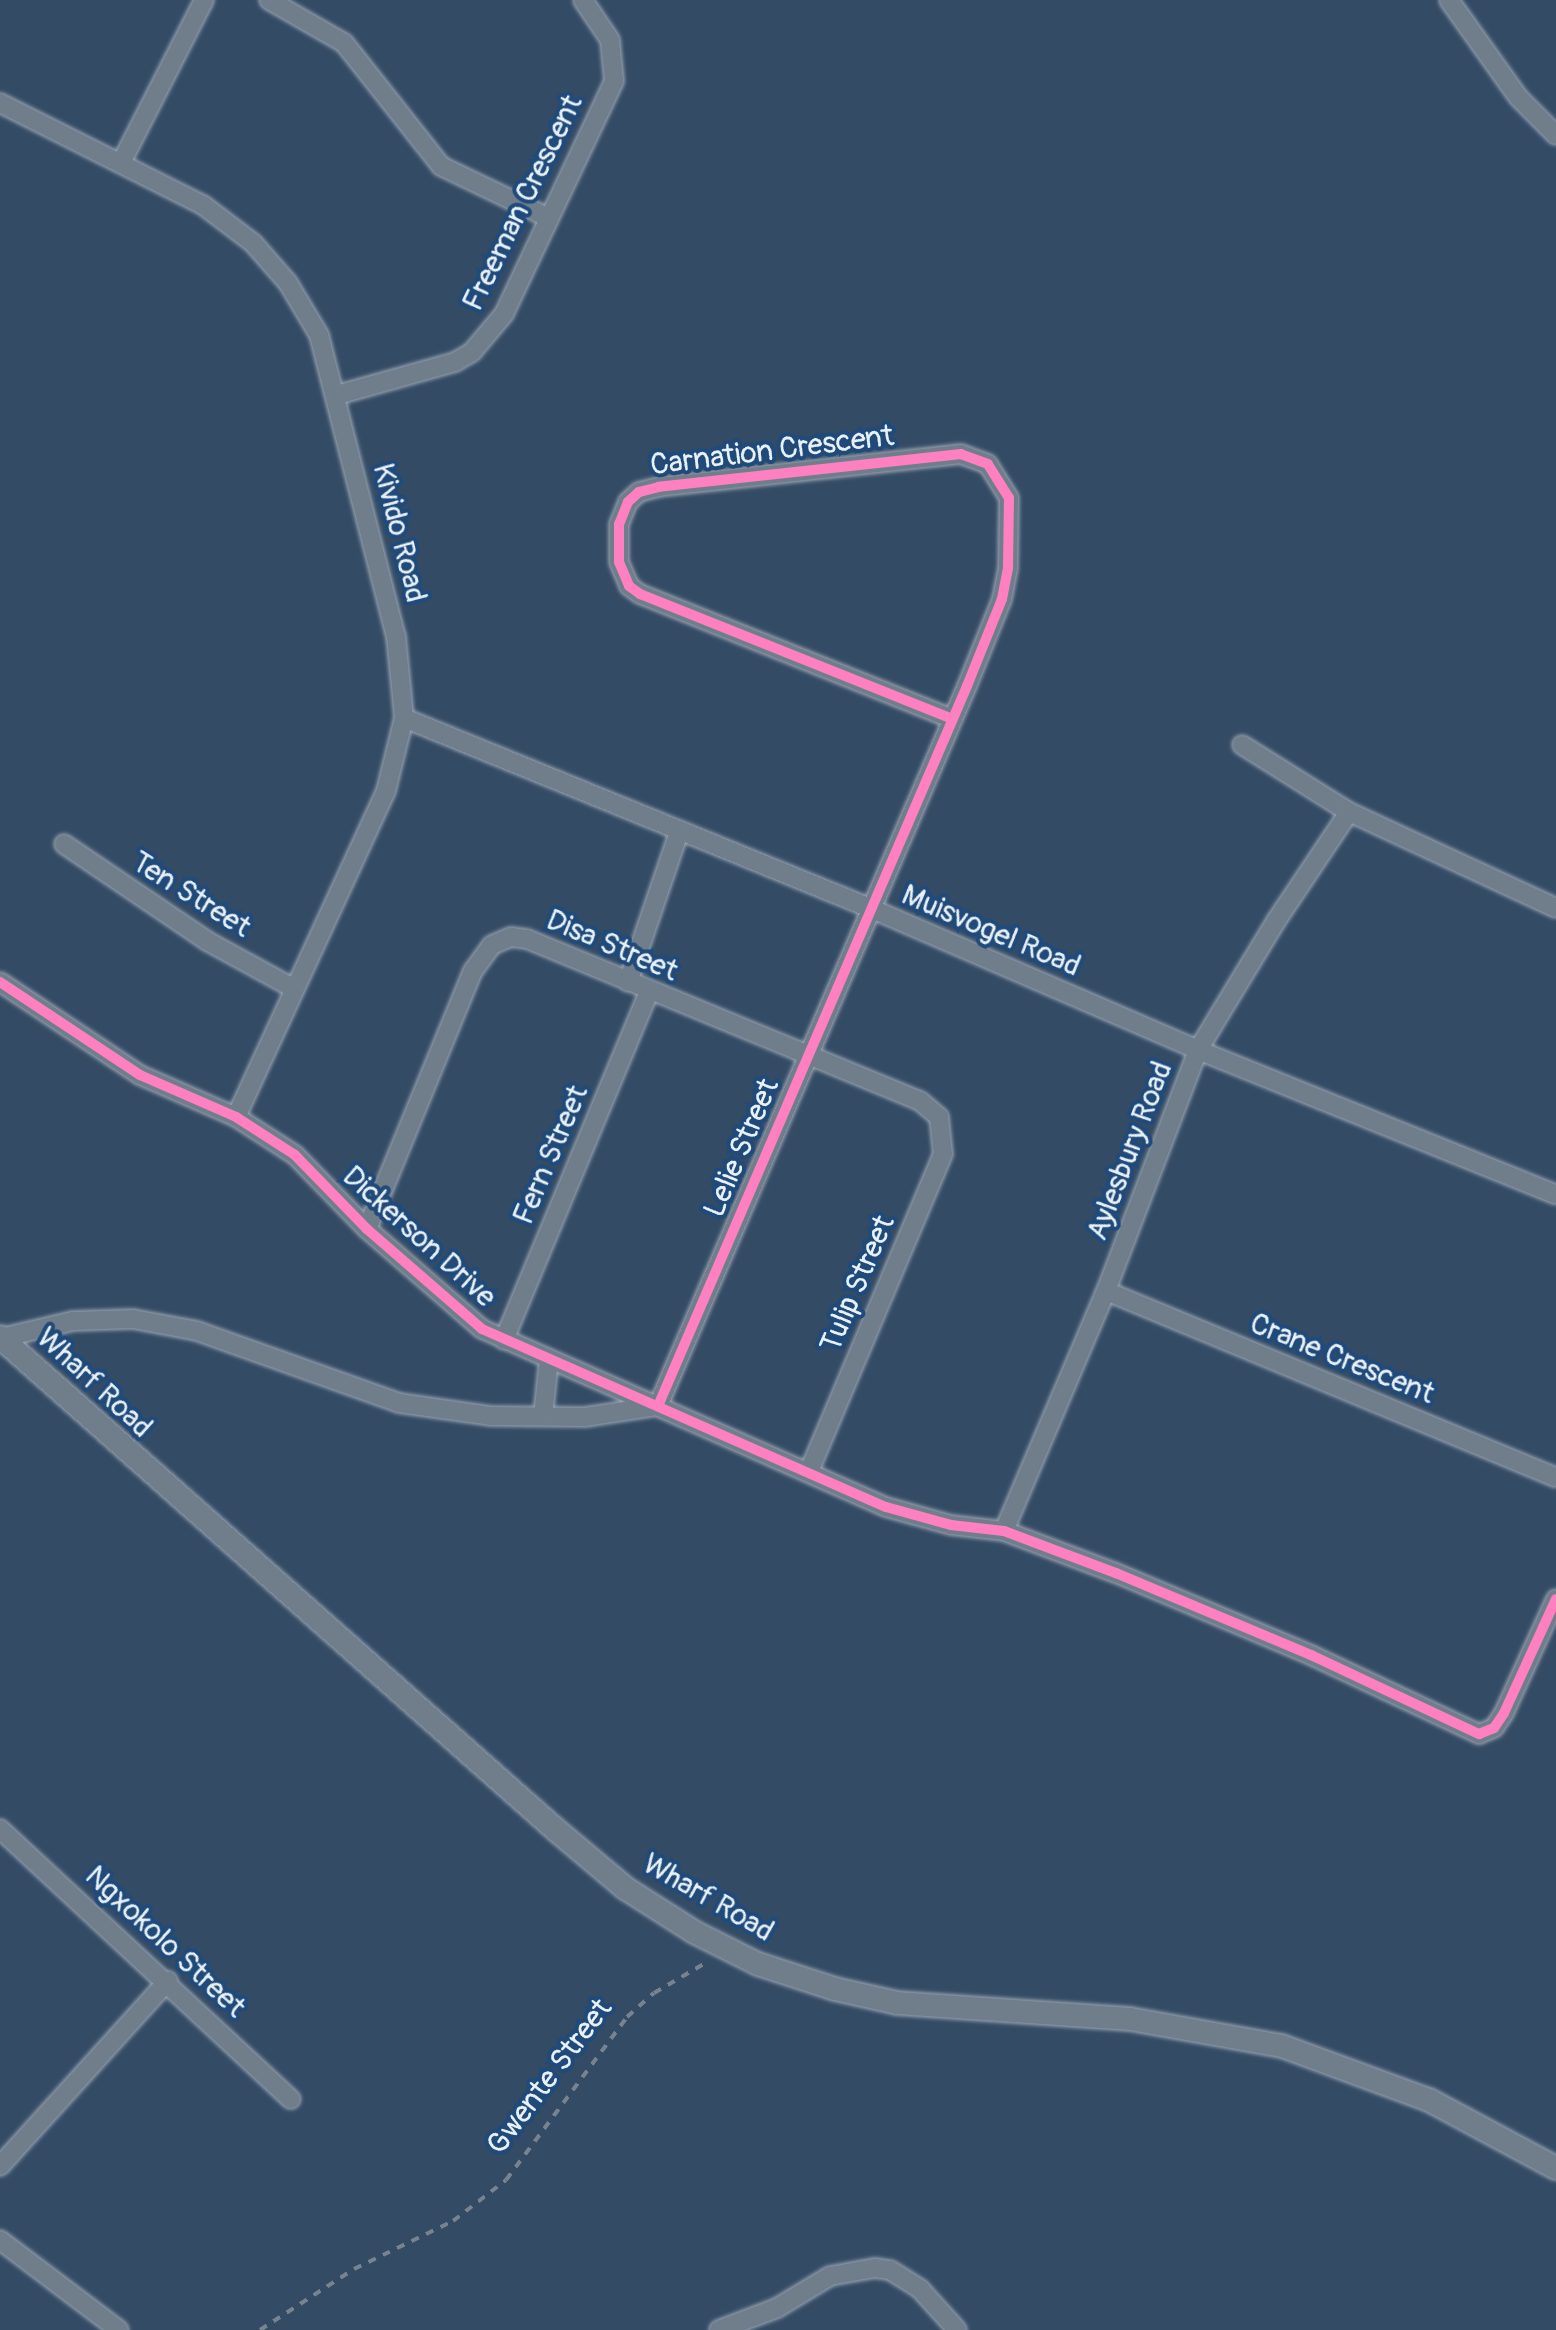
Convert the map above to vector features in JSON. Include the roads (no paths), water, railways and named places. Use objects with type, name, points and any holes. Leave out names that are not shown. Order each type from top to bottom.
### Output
[{"type":"street","points":[[122,161],[204,0]]},
{"type":"street","points":[[268,0],[324,29],[352,50],[441,166],[547,216]]},
{"type":"street","name":"Freeman Crescent","points":[[336,395],[455,362],[472,352],[504,314],[614,81],[610,40],[582,0]]},
{"type":"street","points":[[1449,0],[1519,98],[1556,135]]},
{"type":"street","name":"Kivido Road","points":[[0,102],[122,161],[232,224],[272,263],[308,310],[336,395],[396,636],[404,718],[386,791],[236,1118]]},
{"type":"street","name":"Carnation Crescent","points":[[952,719],[652,602],[629,586],[619,562],[622,513],[640,492],[660,487],[947,455],[978,458],[998,474]]},
{"type":"street","name":"Lelie Street","points":[[658,1406],[1002,600],[1008,568],[1009,498],[998,474]]},
{"type":"street","name":"Muisvogel Road","points":[[404,718],[870,908],[1198,1050],[1556,1194]]},
{"type":"street","points":[[1242,746],[1349,812],[1556,908]]},
{"type":"street","name":"Aylesbury Road","points":[[1004,1531],[1106,1291],[1198,1050],[1276,921],[1349,812]]},
{"type":"street","points":[[628,982],[679,832]]},
{"type":"street","name":"Ten Street","points":[[64,844],[193,932],[293,988]]},
{"type":"street","name":"Disa Street","points":[[367,1229],[473,971],[492,945],[511,936],[528,939],[920,1101],[939,1118]]},
{"type":"street","name":"Dickerson Drive","points":[[0,982],[140,1075],[236,1118],[295,1155],[367,1229],[451,1306],[504,1340],[809,1470],[886,1507],[922,1519],[1004,1531],[1286,1644],[1470,1732],[1487,1732],[1504,1713],[1556,1599]]},
{"type":"street","name":"Fern Street","points":[[504,1340],[649,991]]},
{"type":"street","name":"Tulip Street","points":[[809,1470],[943,1154],[939,1118]]},
{"type":"street","name":"Crane Crescent","points":[[1106,1291],[1556,1477]]},
{"type":"street","points":[[1,1338],[73,1322],[133,1319],[197,1331],[399,1402],[490,1416],[608,1415],[658,1406]]},
{"type":"street","name":"Wharf Road","points":[[1,1338],[598,1866],[655,1908],[730,1950],[810,1982],[898,2003],[1130,2019],[1282,2046],[1429,2100],[1556,2168]]},
{"type":"street","points":[[544,1416],[549,1359]]},
{"type":"street","name":"Ngxokolo Street","points":[[0,1829],[168,1981],[290,2099]]},
{"type":"street","points":[[0,2166],[168,1981]]},
{"type":"street","points":[[0,2240],[119,2330]]},
{"type":"street","points":[[719,2330],[777,2308],[830,2276],[876,2268],[890,2270],[920,2289],[957,2330]]}]
